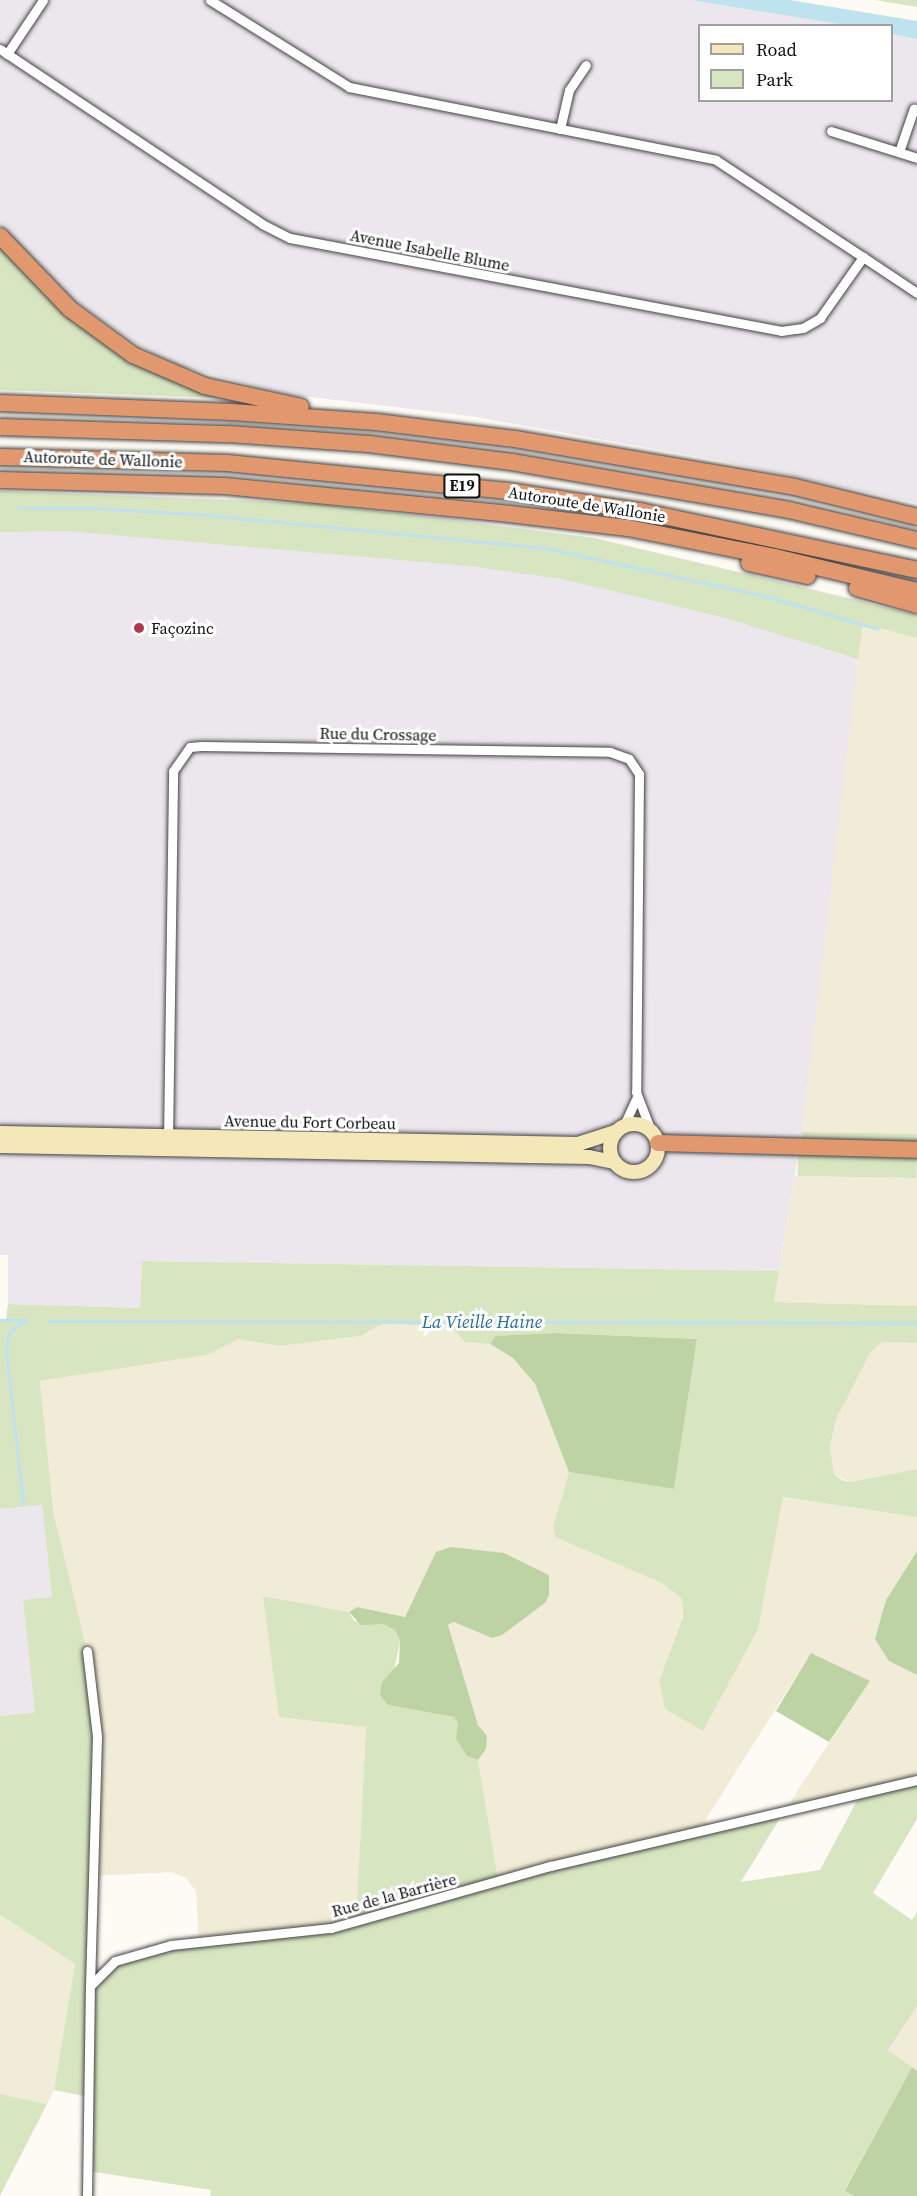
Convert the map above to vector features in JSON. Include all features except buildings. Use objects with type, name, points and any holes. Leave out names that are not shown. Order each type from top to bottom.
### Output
[{"type":"highway","points":[[0,236],[70,309],[147,362],[224,392],[376,422],[650,460],[795,487],[917,517]]},
{"type":"highway","points":[[0,403],[232,412],[376,422]]},
{"type":"highway","name":"Autoroute de Wallonie","points":[[0,427],[229,434],[369,444],[500,460],[789,510],[917,540]]},
{"type":"highway","name":"Autoroute de Wallonie","points":[[0,457],[227,463],[484,489],[640,511],[917,570]]},
{"type":"highway","points":[[0,480],[225,486],[364,497],[587,525],[628,528],[917,591]]},
{"type":"highway","points":[[587,525],[917,605]]},
{"type":"highway","points":[[654,1137],[917,1150]]},
{"type":"street","name":"Avenue Isabelle Blume","points":[[43,0],[4,51],[262,224],[297,240],[781,331],[803,328],[820,318],[863,257]]},
{"type":"street","points":[[210,0],[348,87],[716,160],[917,292]]},
{"type":"street","points":[[560,129],[569,90],[585,65]]},
{"type":"street","points":[[899,152],[914,108]]},
{"type":"street","points":[[831,131],[917,158]]},
{"type":"street","name":"Rue du Crossage","points":[[168,1142],[173,771],[190,747],[610,752],[629,759],[639,774],[636,1097]]},
{"type":"street","points":[[636,1097],[654,1137],[657,1157],[648,1169],[626,1171],[614,1162],[610,1147],[636,1097]]},
{"type":"street","points":[[619,1130],[638,1125],[654,1137]]},
{"type":"street","name":"Avenue du Fort Corbeau","points":[[0,1146],[168,1142],[578,1144],[598,1141],[619,1130]]},
{"type":"street","name":"Avenue du Fort Corbeau","points":[[0,1133],[168,1142],[589,1157],[614,1162]]},
{"type":"street","points":[[87,1651],[97,1736],[87,2196]]},
{"type":"street","name":"Rue de la Barrière","points":[[90,1986],[115,1961],[144,1950],[331,1928],[550,1866],[917,1780]]},
{"type":"shaded area","points":[[0,0],[690,0],[839,24],[698,24],[698,102],[893,102],[893,34],[917,39],[917,503],[717,460],[470,416],[285,394],[180,366],[141,347],[74,300],[0,225]]},
{"type":"shaded area","points":[[0,491],[252,500],[446,518],[594,538],[867,602],[802,1132],[779,1271],[142,1261],[140,1308],[8,1304],[8,1255],[0,1255]]},
{"type":"shaded area","points":[[862,624],[917,638],[917,1135],[802,1132]]},
{"type":"shaded area","points":[[795,1176],[917,1178],[917,1306],[774,1302]]},
{"type":"shaded area","points":[[381,1324],[450,1326],[465,1342],[490,1344],[513,1358],[535,1384],[569,1472],[553,1527],[555,1537],[662,1583],[682,1599],[683,1616],[659,1681],[665,1709],[702,1730],[758,1629],[783,1497],[917,1517],[917,1551],[886,1600],[889,1661],[917,1675],[917,1780],[783,1813],[870,1681],[811,1653],[706,1819],[709,1829],[497,1881],[478,1760],[486,1749],[487,1736],[478,1725],[448,1625],[454,1622],[492,1638],[549,1575],[528,1565],[413,1599],[405,1617],[357,1607],[349,1612],[263,1596],[366,1727],[356,1922],[199,1943],[196,1891],[186,1878],[172,1872],[93,1876],[40,1381],[207,1355],[239,1339],[280,1346],[360,1336]]},
{"type":"shaded area","points":[[882,1342],[917,1343],[917,1469],[851,1482],[834,1475],[830,1446],[836,1419],[847,1396],[870,1353]]},
{"type":"shaded area","points":[[42,1505],[52,1597],[23,1601],[36,1712],[0,1716],[0,1509]]},
{"type":"shaded area","points":[[0,1915],[75,1964],[54,2090],[47,2104],[0,2094]]},
{"type":"shaded area","points":[[917,2006],[917,2071],[888,2050]]},
{"type":"green space","points":[[875,0],[917,0],[917,7]]},
{"type":"green space","points":[[0,244],[138,365],[221,398],[0,390]]},
{"type":"green space","points":[[0,491],[318,504],[594,538],[917,615],[917,638],[863,624],[858,659],[722,617],[562,579],[469,566],[67,531],[0,532]]},
{"type":"green space","points":[[802,1132],[917,1134],[917,1143],[802,1141]]},
{"type":"green space","points":[[798,1152],[917,1154],[917,1178],[798,1176]]},
{"type":"green space","points":[[142,1261],[779,1271],[774,1302],[917,1306],[917,1343],[882,1342],[870,1353],[836,1419],[830,1446],[834,1475],[842,1480],[851,1482],[917,1469],[917,1517],[783,1497],[758,1629],[703,1731],[665,1709],[659,1681],[683,1617],[682,1599],[662,1583],[555,1537],[553,1527],[569,1472],[674,1489],[697,1339],[555,1333],[495,1336],[490,1344],[465,1342],[450,1326],[382,1324],[360,1336],[280,1346],[239,1339],[207,1355],[40,1381],[54,1516],[87,1651],[97,1736],[90,1985],[130,1955],[356,1922],[366,1727],[279,1717],[263,1596],[349,1612],[354,1621],[383,1624],[395,1630],[400,1641],[387,1705],[454,1717],[458,1723],[467,1756],[478,1760],[498,1881],[783,1813],[741,1882],[820,1870],[861,1793],[917,1780],[917,1819],[873,1893],[912,1920],[917,1912],[917,2006],[888,2050],[912,2067],[845,2189],[854,2196],[210,2196],[211,2190],[88,2171],[89,2097],[54,2090],[75,1964],[0,1915],[0,1716],[35,1712],[23,1600],[52,1597],[42,1505],[0,1509],[0,1320],[6,1320],[8,1304],[140,1308]]},
{"type":"green space","points":[[555,1333],[697,1339],[674,1489],[569,1472],[535,1384],[513,1358],[490,1344],[495,1336]]},
{"type":"green space","points":[[451,1547],[504,1553],[549,1575],[549,1595],[545,1603],[502,1635],[492,1638],[454,1622],[448,1625],[478,1725],[487,1736],[486,1749],[478,1760],[467,1756],[456,1739],[458,1723],[454,1717],[388,1705],[380,1695],[382,1682],[399,1663],[400,1641],[395,1630],[383,1624],[361,1625],[349,1612],[357,1607],[405,1617],[436,1552]]},
{"type":"green space","points":[[917,1551],[917,1675],[889,1661],[875,1639],[886,1600]]},
{"type":"green space","points":[[811,1653],[870,1681],[829,1742],[776,1711]]},
{"type":"green space","points":[[912,2067],[917,2071],[917,2196],[854,2196],[845,2190]]},
{"type":"green space","points":[[0,2094],[47,2104],[0,2196]]},
{"type":"water","points":[[690,0],[790,0],[917,21],[917,39],[893,34],[893,24],[839,24]]},
{"type":"waterway","points":[[18,508],[96,508],[208,515],[546,548],[773,598],[878,629]]},
{"type":"waterway","name":"La Vieille Haine","points":[[0,1320],[28,1320]]},
{"type":"waterway","points":[[23,1504],[6,1350],[9,1332],[25,1321]]},
{"type":"waterway","name":"La Vieille Haine","points":[[48,1321],[917,1323]]},
{"type":"place","name":"Façozinc","points":[[139,628]]}]
